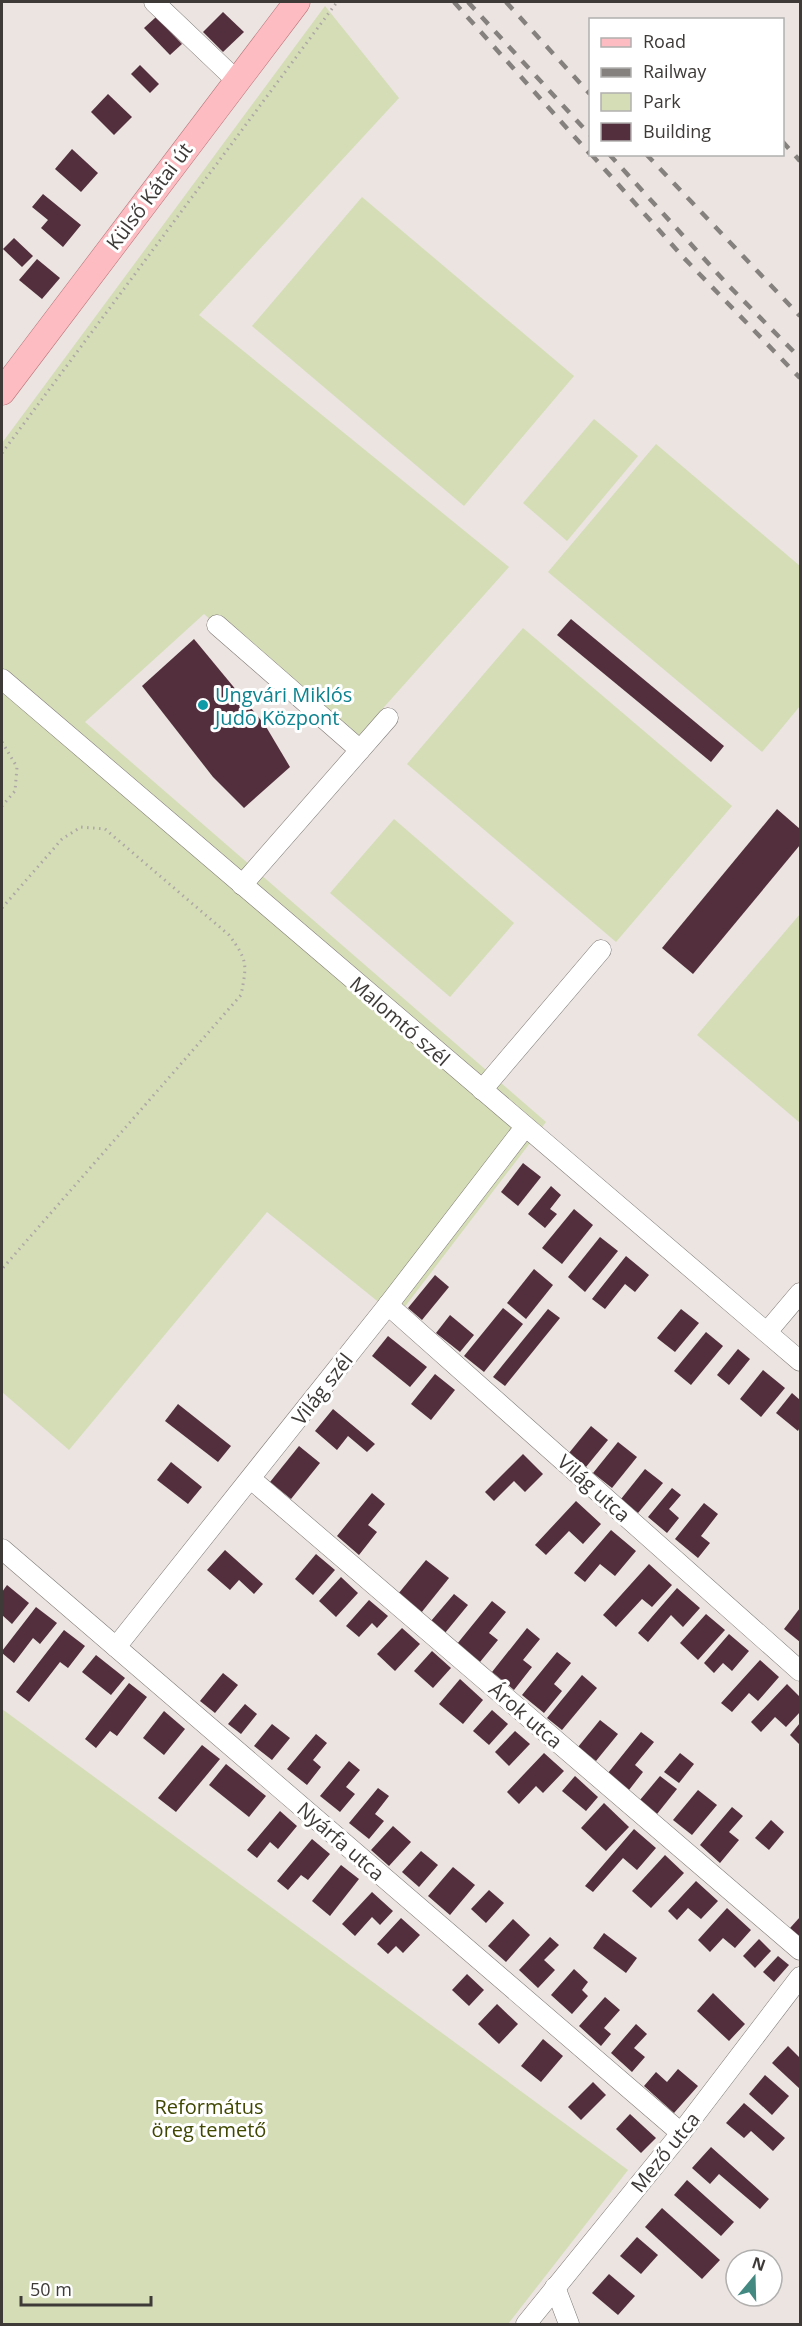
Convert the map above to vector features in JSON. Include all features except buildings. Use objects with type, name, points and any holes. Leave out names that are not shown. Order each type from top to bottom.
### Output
[{"type":"main road","name":"Külső Kátai út","points":[[2,392],[297,2]]},
{"type":"street","points":[[154,2],[236,80]]},
{"type":"street","points":[[217,625],[360,750]]},
{"type":"street","name":"Malomtó szél","points":[[2,679],[801,1361]]},
{"type":"street","points":[[242,885],[388,718]]},
{"type":"street","points":[[482,1090],[601,950]]},
{"type":"street","name":"Világ szél","points":[[116,1647],[388,1305],[525,1127]]},
{"type":"street","points":[[767,1332],[801,1293]]},
{"type":"street","name":"Világ utca","points":[[388,1305],[801,1671]]},
{"type":"street","name":"Árok utca","points":[[251,1479],[801,1950]]},
{"type":"street","name":"Nyárfa utca","points":[[2,1549],[681,2133]]},
{"type":"street","name":"Mező utca","points":[[526,2325],[681,2133],[801,1977]]},
{"type":"street","points":[[555,2288],[569,2325]]},
{"type":"path","points":[[2,453],[337,2]]},
{"type":"path","points":[[2,742],[17,767],[15,791],[2,806]]},
{"type":"path","points":[[2,909],[62,839],[81,827],[105,829],[229,935],[244,956],[245,975],[241,995],[2,1269]]},
{"type":"green space","points":[[325,6],[399,98],[199,315],[509,567],[352,743],[204,614],[85,722],[546,1122],[397,1317],[267,1212],[69,1450],[2,1392],[2,443]]},
{"type":"green space","points":[[362,197],[574,376],[464,506],[252,326]]},
{"type":"green space","points":[[594,419],[638,456],[567,541],[523,503]]},
{"type":"green space","points":[[656,444],[800,566],[800,706],[762,752],[548,572]]},
{"type":"green space","points":[[523,628],[732,806],[616,942],[407,764]]},
{"type":"green space","points":[[394,819],[514,923],[450,997],[330,893]]},
{"type":"green space","points":[[800,914],[800,1123],[697,1035]]},
{"type":"green space","name":"Református öreg temető","points":[[2,1709],[628,2170],[508,2324],[2,2324]]},
{"type":"railway","points":[[454,2],[589,153]]},
{"type":"railway","points":[[468,2],[589,134]]},
{"type":"railway","points":[[506,2],[589,93]]},
{"type":"railway","points":[[784,143],[800,161]]},
{"type":"railway","points":[[593,156],[684,258],[800,378]]},
{"type":"railway","points":[[611,156],[728,285],[800,358]]},
{"type":"railway","points":[[648,156],[800,316]]},
{"type":"place","name":"Ungvári Miklós Judo Központ","points":[[203,705]]}]
